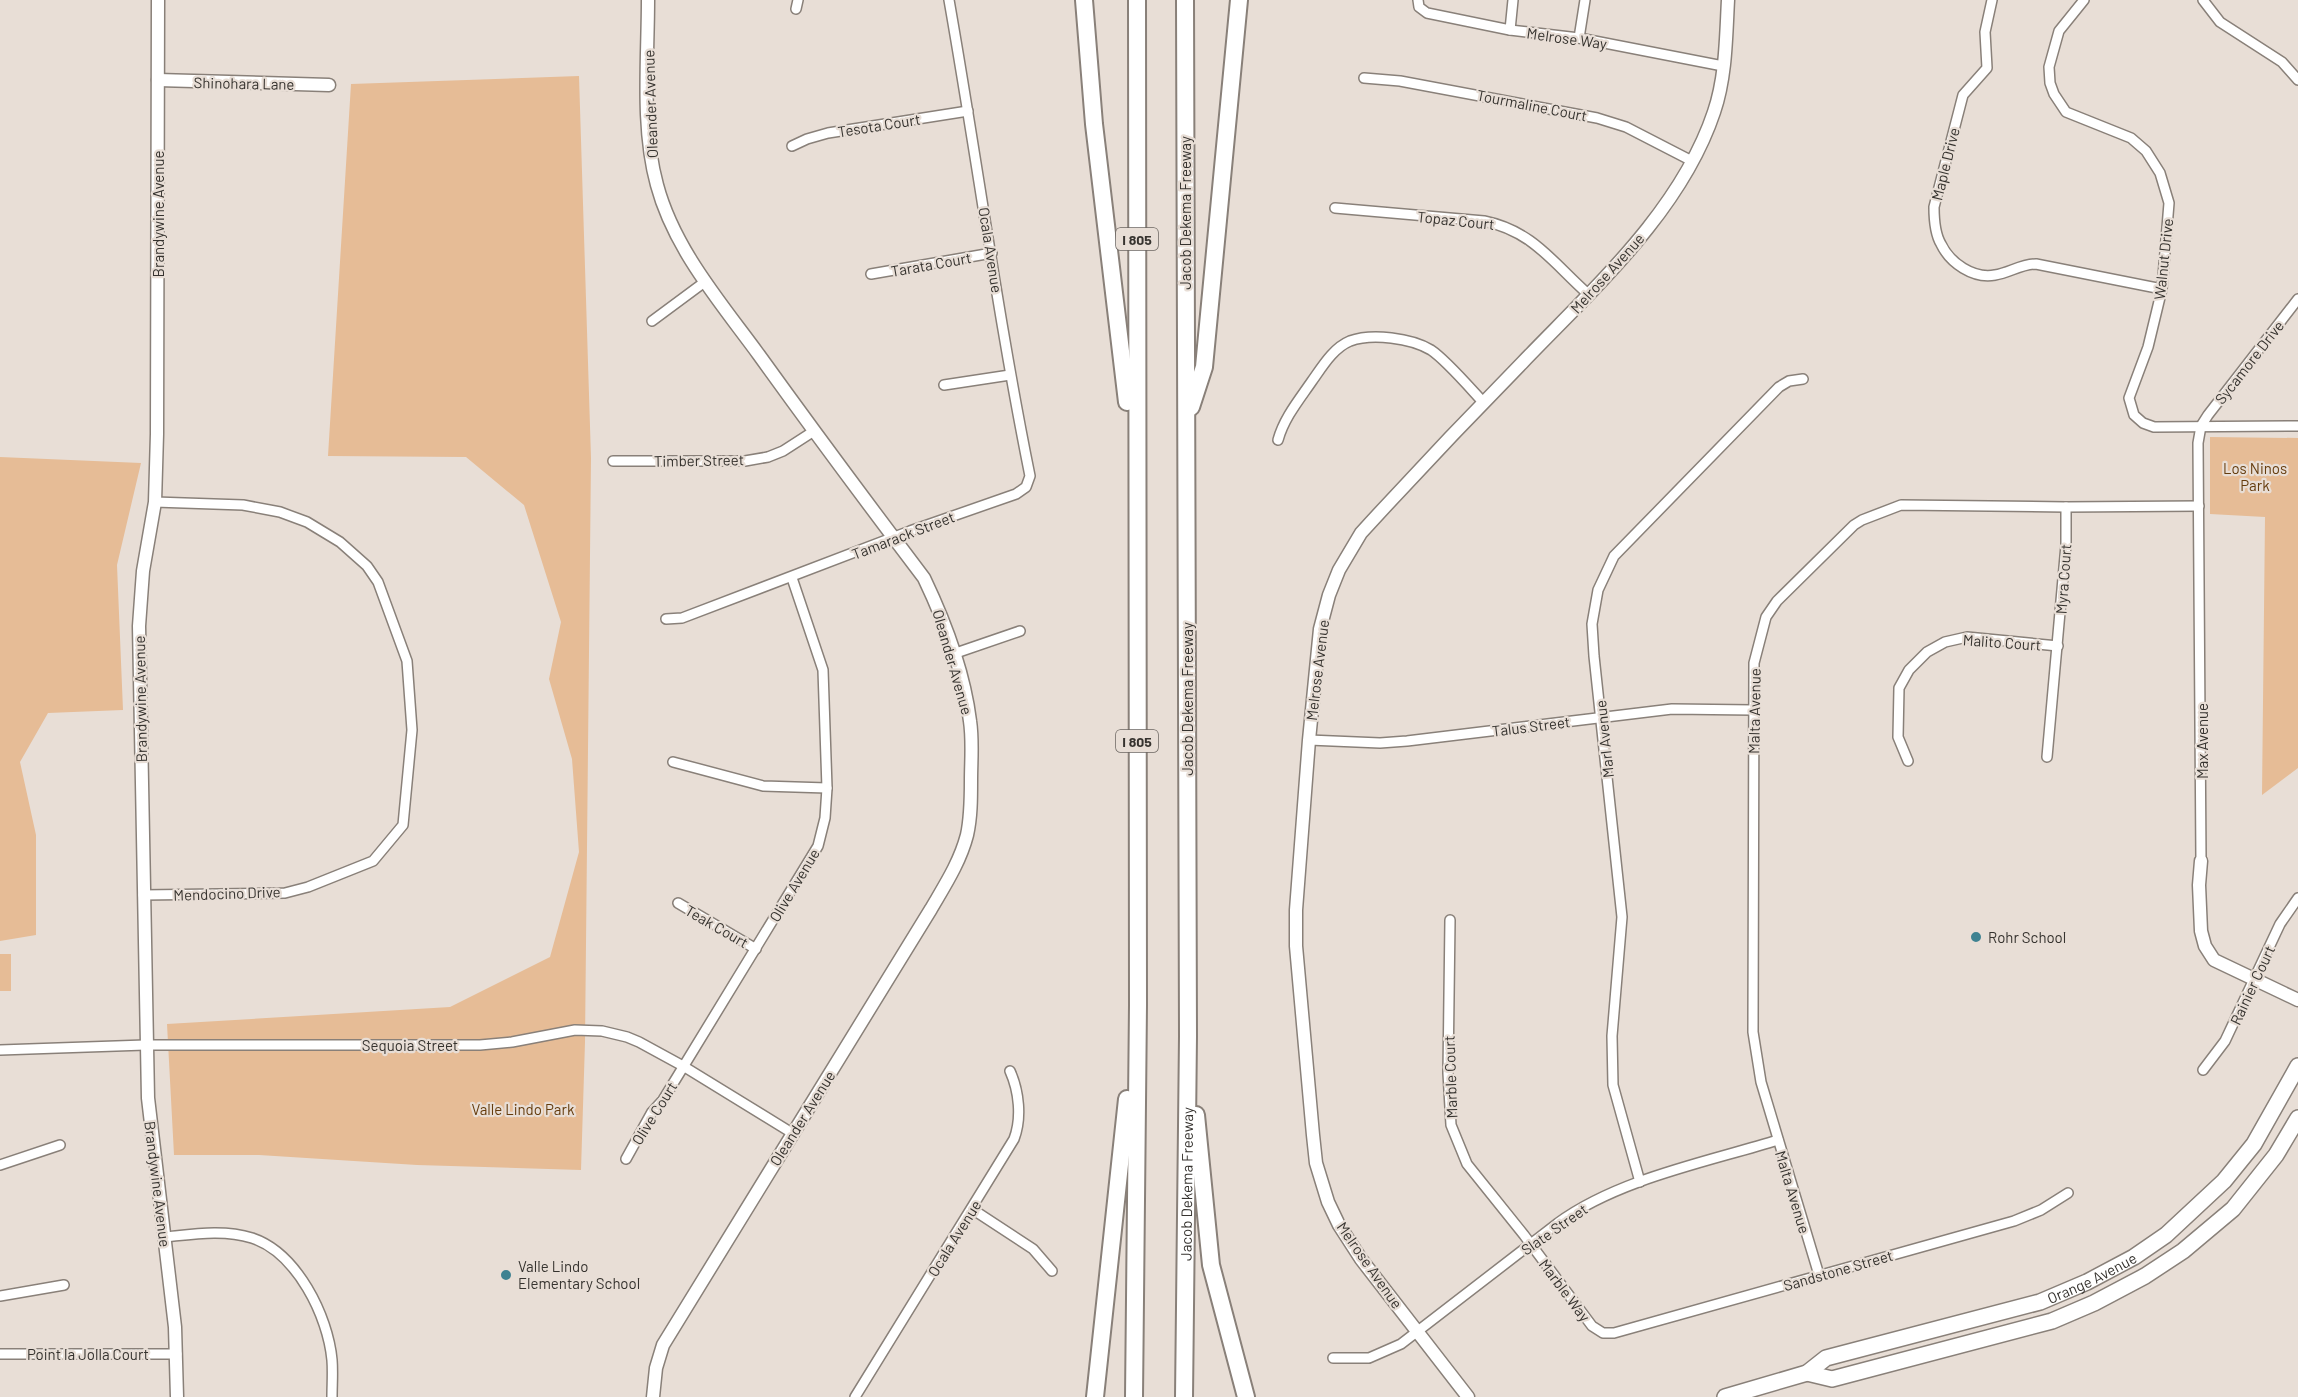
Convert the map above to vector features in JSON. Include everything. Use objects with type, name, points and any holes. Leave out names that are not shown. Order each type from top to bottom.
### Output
[{"type":"highway","points":[[1084,0],[1094,124],[1136,477]]},
{"type":"highway","name":"I 805","points":[[1134,1397],[1138,1005],[1137,0]]},
{"type":"highway","name":"Jacob Dekema Freeway","points":[[1184,1397],[1188,1036],[1185,0]]},
{"type":"highway","points":[[1186,422],[1204,367],[1239,0]]},
{"type":"highway","points":[[1095,1397],[1138,1005]]},
{"type":"highway","points":[[1188,1036],[1211,1265],[1246,1397]]},
{"type":"main road","name":"Orange Avenue","points":[[1725,1397],[1807,1373],[1826,1358],[2040,1302],[2087,1282],[2134,1257],[2166,1235],[2198,1208],[2239,1163],[2254,1144],[2298,1066]]},
{"type":"main road","name":"Orange Avenue","points":[[1807,1373],[1832,1379],[2052,1321],[2094,1303],[2145,1276],[2173,1257],[2233,1209],[2276,1155],[2298,1118]]},
{"type":"main road","points":[[1947,1326],[1953,1347]]},
{"type":"street","name":"Brandywine Avenue","points":[[158,0],[155,502],[143,571],[139,626],[145,1045],[150,1128],[165,1237],[177,1354],[177,1397]]},
{"type":"street","name":"Oleander Avenue","points":[[648,0],[648,137],[660,197],[673,229],[706,281],[924,578],[936,604],[953,654],[970,722],[971,812],[967,835],[957,863],[931,909],[663,1345],[656,1368],[653,1397]]},
{"type":"street","name":"Ocala Avenue","points":[[949,0],[992,253],[1010,375],[1030,476],[1026,487],[1016,494]]},
{"type":"street","name":"Melrose Way","points":[[1418,0],[1419,7],[1427,13],[1510,30],[1579,38],[1723,66]]},
{"type":"street","points":[[1510,30],[1513,0]]},
{"type":"street","points":[[1579,38],[1584,0]]},
{"type":"street","name":"Melrose Avenue","points":[[1468,1397],[1361,1258],[1339,1225],[1328,1202],[1316,1163],[1296,946],[1296,910],[1320,629],[1329,595],[1343,561],[1360,532],[1588,294],[1660,214],[1678,189],[1714,114],[1721,87],[1728,0]]},
{"type":"street","name":"Maple Drive","points":[[1992,0],[1985,32],[1987,68],[1963,95],[1934,207],[1934,220],[1939,242],[1958,266],[1982,276],[1994,276],[2018,267],[2036,264],[2162,289]]},
{"type":"street","name":"Walnut Drive","points":[[2084,0],[2059,31],[2049,67],[2050,83],[2066,112],[2131,138],[2146,151],[2160,173],[2169,203],[2162,289],[2148,347],[2129,392],[2129,404],[2134,415],[2148,426],[2298,426]]},
{"type":"street","points":[[2203,0],[2220,22],[2282,62],[2298,80]]},
{"type":"street","name":"Tourmaline Court","points":[[1364,78],[1400,81],[1597,118],[1626,127],[1692,161]]},
{"type":"street","name":"Shinohara Lane","points":[[158,80],[329,85]]},
{"type":"street","name":"Tesota Court","points":[[792,146],[828,133],[968,111]]},
{"type":"street","name":"Topaz Court","points":[[1335,208],[1484,221],[1502,225],[1535,243],[1588,294]]},
{"type":"street","name":"Tarata Court","points":[[871,274],[992,253]]},
{"type":"street","points":[[652,321],[706,281]]},
{"type":"street","name":"Sycamore Drive","points":[[2201,426],[2298,299]]},
{"type":"street","points":[[1278,440],[1282,426],[1330,356],[1350,342],[1383,338],[1409,341],[1419,345],[1431,351],[1483,402]]},
{"type":"street","points":[[944,385],[1010,375]]},
{"type":"street","name":"Marl Avenue","points":[[1640,1182],[1613,1085],[1612,1036],[1622,917],[1592,624],[1598,590],[1614,556],[1779,387],[1789,381],[1803,379]]},
{"type":"street","name":"Max Avenue","points":[[2201,426],[2198,442],[2201,931],[2205,946],[2214,960],[2298,1000]]},
{"type":"street","name":"Timber Street","points":[[614,461],[744,461],[768,457],[783,451],[814,431]]},
{"type":"street","name":"Tamarack Street","points":[[666,619],[682,618],[1016,494]]},
{"type":"street","name":"Mendocino Drive","points":[[144,896],[285,892],[308,887],[373,861],[403,825],[412,730],[407,661],[378,582],[361,560],[340,542],[307,522],[280,512],[243,505],[155,502]]},
{"type":"street","name":"Malta Avenue","points":[[1819,1275],[1761,1082],[1752,1032],[1754,663],[1766,617],[1777,601],[1815,562],[1862,520],[1901,505],[2199,506]]},
{"type":"street","name":"Myra Court","points":[[2048,757],[2066,545],[2066,507]]},
{"type":"street","name":"Olive Avenue","points":[[683,1066],[818,846],[825,819],[827,788],[824,670],[792,578]]},
{"type":"street","points":[[953,654],[1020,631]]},
{"type":"street","name":"Malito Court","points":[[1908,761],[1898,737],[1899,688],[1913,666],[1927,652],[1945,642],[1967,637],[2058,646]]},
{"type":"street","name":"Talus Street","points":[[1309,740],[1380,743],[1672,709],[1753,710]]},
{"type":"street","points":[[673,762],[763,786],[827,788]]},
{"type":"street","name":"Rainier Court","points":[[2203,1070],[2225,1041],[2280,924],[2298,898]]},
{"type":"street","name":"Teak Court","points":[[678,903],[756,949]]},
{"type":"street","name":"Marble Court","points":[[1450,920],[1448,1073],[1451,1125],[1467,1164],[1531,1244]]},
{"type":"street","name":"Sequoia Street","points":[[0,1050],[145,1045],[480,1045],[588,1030],[633,1039],[683,1066],[792,1133]]},
{"type":"street","name":"Olive Court","points":[[626,1159],[652,1113],[663,1100],[683,1066]]},
{"type":"street","name":"Ocala Avenue","points":[[855,1397],[972,1209],[1018,1130],[1018,1088],[1010,1071]]},
{"type":"street","name":"Slate Street","points":[[1333,1358],[1369,1358],[1401,1344],[1531,1244],[1585,1206],[1640,1182],[1778,1140]]},
{"type":"street","points":[[0,1165],[60,1145]]},
{"type":"street","name":"Sandstone Street","points":[[1603,1333],[1614,1333],[2014,1221],[2041,1210],[2068,1193]]},
{"type":"street","points":[[972,1209],[1033,1250],[1052,1271]]},
{"type":"street","points":[[165,1237],[221,1233],[252,1238],[273,1248],[296,1272],[313,1297],[326,1333],[332,1359],[332,1397]]},
{"type":"street","name":"Marble Way","points":[[1531,1244],[1592,1326],[1603,1333]]},
{"type":"street","points":[[0,1296],[64,1285]]},
{"type":"street","name":"Point la Jolla Court","points":[[0,1354],[177,1354]]},
{"type":"green space","name":"Valle Lindo Park","points":[[579,76],[591,458],[585,1042],[581,1170],[417,1165],[259,1155],[174,1155],[167,1024],[450,1007],[550,957],[579,852],[572,759],[549,679],[561,622],[524,505],[466,457],[328,456],[351,84]]},
{"type":"green space","name":"Los Ninos Park","points":[[2210,437],[2298,438],[2298,768],[2262,795],[2265,517],[2210,514]]},
{"type":"green space","points":[[0,457],[141,463],[117,565],[123,710],[48,713],[20,762],[36,835],[36,935],[0,941]]},
{"type":"green space","points":[[0,954],[11,954],[11,991],[0,991]]},
{"type":"place","name":"Rohr School","points":[[1976,937]]},
{"type":"place","name":"Valle Lindo Elementary School","points":[[506,1275]]}]
